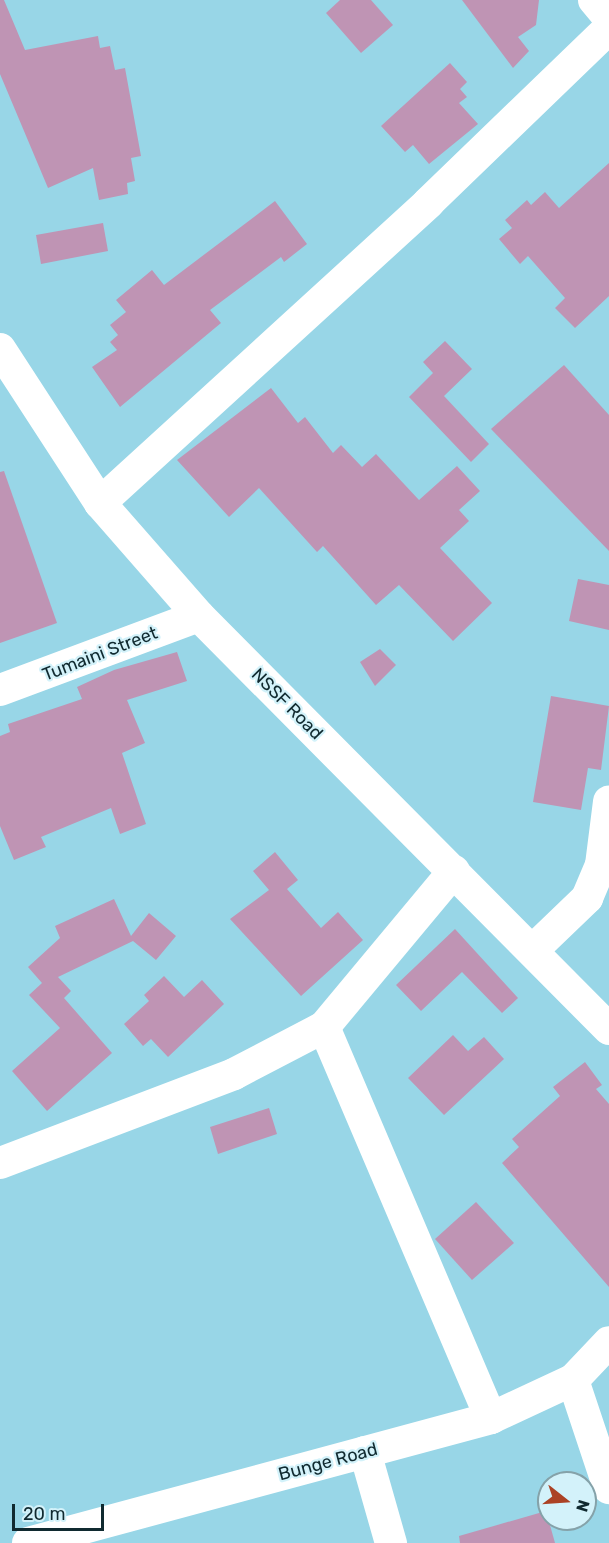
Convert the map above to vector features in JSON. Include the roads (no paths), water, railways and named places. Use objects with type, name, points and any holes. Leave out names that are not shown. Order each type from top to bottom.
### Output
[{"type":"street","points":[[594,0],[609,18]]},
{"type":"street","points":[[100,503],[428,203],[609,28]]},
{"type":"street","name":"NSSF Road","points":[[0,349],[100,503],[199,616],[534,949],[609,1029]]},
{"type":"street","name":"Tumaini Street","points":[[0,690],[199,616]]},
{"type":"street","points":[[534,949],[587,898],[602,865],[609,802]]},
{"type":"street","points":[[0,1163],[234,1074],[324,1027],[454,871]]},
{"type":"street","points":[[324,1027],[491,1418]]},
{"type":"street","name":"Bunge Road","points":[[28,1543],[491,1418],[573,1380],[609,1342]]},
{"type":"street","points":[[573,1380],[609,1488]]},
{"type":"street","points":[[365,1452],[390,1543]]}]
